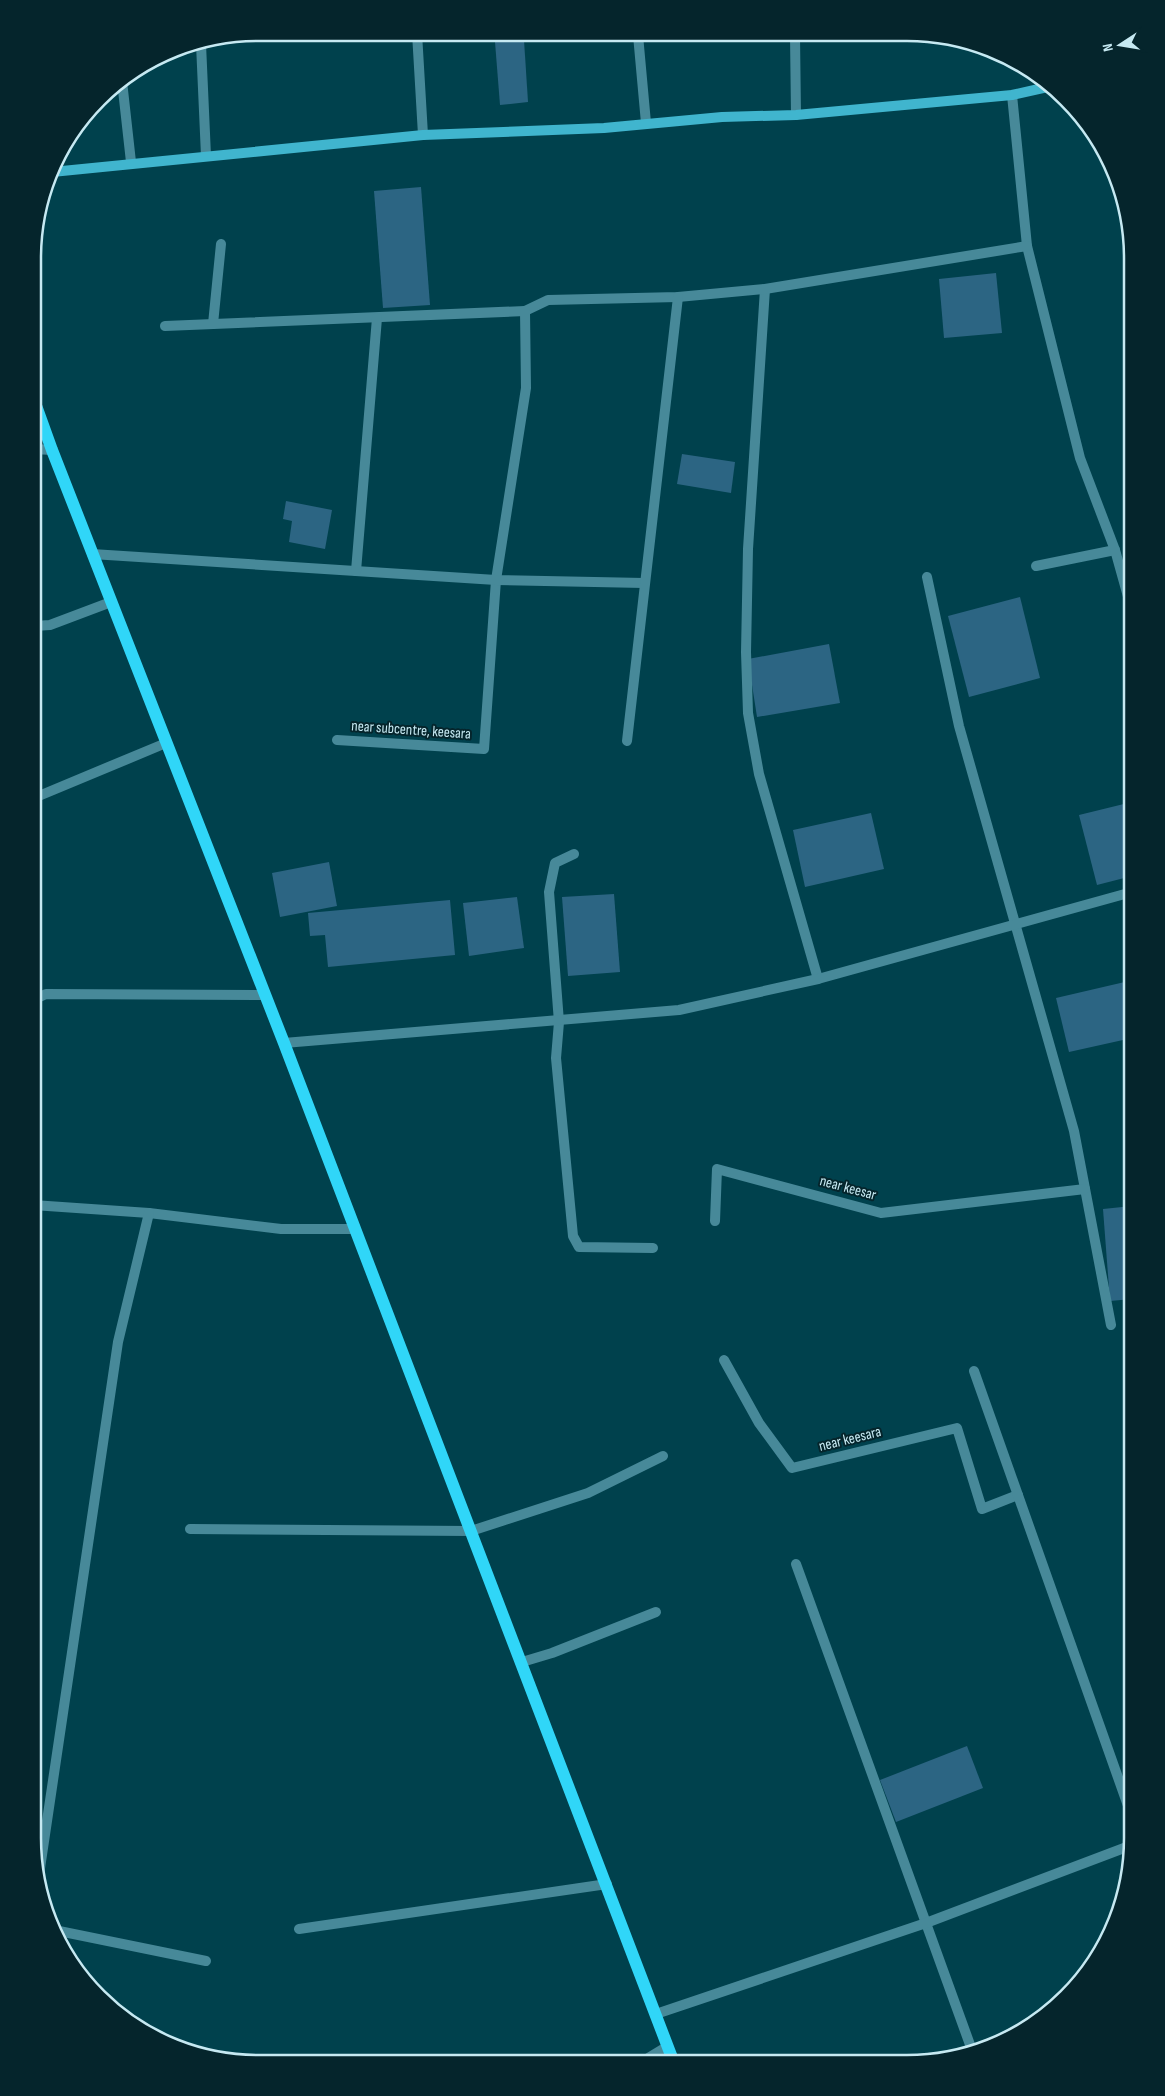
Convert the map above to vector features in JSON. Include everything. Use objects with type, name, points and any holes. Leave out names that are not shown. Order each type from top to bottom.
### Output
[{"type":"main road","points":[[41,419],[284,1043],[671,2055]]},
{"type":"street","points":[[417,41],[423,135]]},
{"type":"street","points":[[639,41],[646,123]]},
{"type":"street","points":[[795,41],[796,115]]},
{"type":"street","points":[[201,49],[206,156]]},
{"type":"street","points":[[60,171],[131,162],[173,161],[206,156],[423,135],[604,128],[722,117],[796,115],[1012,95],[1042,88]]},
{"type":"street","points":[[123,89],[131,162]]},
{"type":"street","points":[[1012,95],[1027,246],[1080,458],[1115,550],[1124,582]]},
{"type":"street","points":[[213,324],[221,244]]},
{"type":"street","points":[[165,326],[525,311],[548,300],[678,297],[765,289],[1027,246]]},
{"type":"street","points":[[765,289],[748,549],[746,652],[748,713],[759,774],[818,979]]},
{"type":"street","points":[[627,741],[678,297]]},
{"type":"street","points":[[496,580],[526,388],[525,311]]},
{"type":"street","points":[[356,571],[377,318]]},
{"type":"street","points":[[41,449],[52,450]]},
{"type":"street","points":[[1036,566],[1115,550]]},
{"type":"street","points":[[92,554],[496,580],[644,583]]},
{"type":"street","points":[[927,577],[959,726],[1074,1131],[1111,1325]]},
{"type":"street","name":"near subcentre, keesara","points":[[337,740],[484,749],[496,580]]},
{"type":"street","points":[[41,626],[50,625],[111,602]]},
{"type":"street","points":[[41,795],[166,743]]},
{"type":"street","points":[[574,854],[555,863],[549,892],[559,1022],[556,1058],[573,1236],[579,1247],[653,1248]]},
{"type":"street","points":[[284,1043],[559,1022],[679,1010],[818,979],[1124,894]]},
{"type":"street","points":[[41,996],[46,994],[265,994]]},
{"type":"street","name":"near keesar","points":[[715,1221],[717,1169],[881,1213],[1085,1189]]},
{"type":"street","points":[[41,1206],[149,1213],[281,1229],[355,1229]]},
{"type":"street","points":[[42,1854],[118,1342],[149,1213]]},
{"type":"street","name":"near keesara","points":[[724,1360],[759,1423],[792,1468],[957,1428],[982,1509],[1018,1495]]},
{"type":"street","points":[[974,1372],[1124,1794]]},
{"type":"street","points":[[190,1529],[471,1530],[588,1493],[663,1456]]},
{"type":"street","points":[[796,1564],[971,2045]]},
{"type":"street","points":[[522,1662],[552,1653],[656,1612]]},
{"type":"street","points":[[656,2014],[926,1923],[1123,1848]]},
{"type":"street","points":[[299,1929],[607,1884]]},
{"type":"street","points":[[63,1932],[206,1961]]},
{"type":"street","points":[[653,2055],[668,2046]]},
{"type":"building","points":[[524,41],[528,102],[500,105],[495,42]]},
{"type":"building","points":[[421,187],[430,305],[383,308],[374,191]]},
{"type":"building","points":[[996,273],[1002,333],[944,338],[939,279]]},
{"type":"building","points":[[682,454],[735,462],[731,493],[677,484]]},
{"type":"building","points":[[286,501],[332,510],[325,549],[289,542],[292,521],[283,519]]},
{"type":"building","points":[[1020,597],[1040,678],[969,697],[948,616]]},
{"type":"building","points":[[829,644],[840,703],[757,717],[748,659]]},
{"type":"building","points":[[1124,804],[1124,878],[1097,885],[1079,815]]},
{"type":"building","points":[[871,813],[884,869],[805,887],[793,830]]},
{"type":"building","points":[[329,862],[337,906],[280,917],[272,873]]},
{"type":"building","points":[[614,894],[620,972],[568,976],[562,897]]},
{"type":"building","points":[[517,897],[524,948],[469,956],[463,903]]},
{"type":"building","points":[[450,900],[455,955],[328,967],[325,935],[310,936],[308,913]]},
{"type":"building","points":[[1124,982],[1124,1040],[1069,1052],[1056,998]]},
{"type":"building","points":[[1124,1207],[1124,1300],[1110,1301],[1103,1209]]},
{"type":"building","points":[[967,1746],[983,1788],[896,1822],[880,1780]]}]
